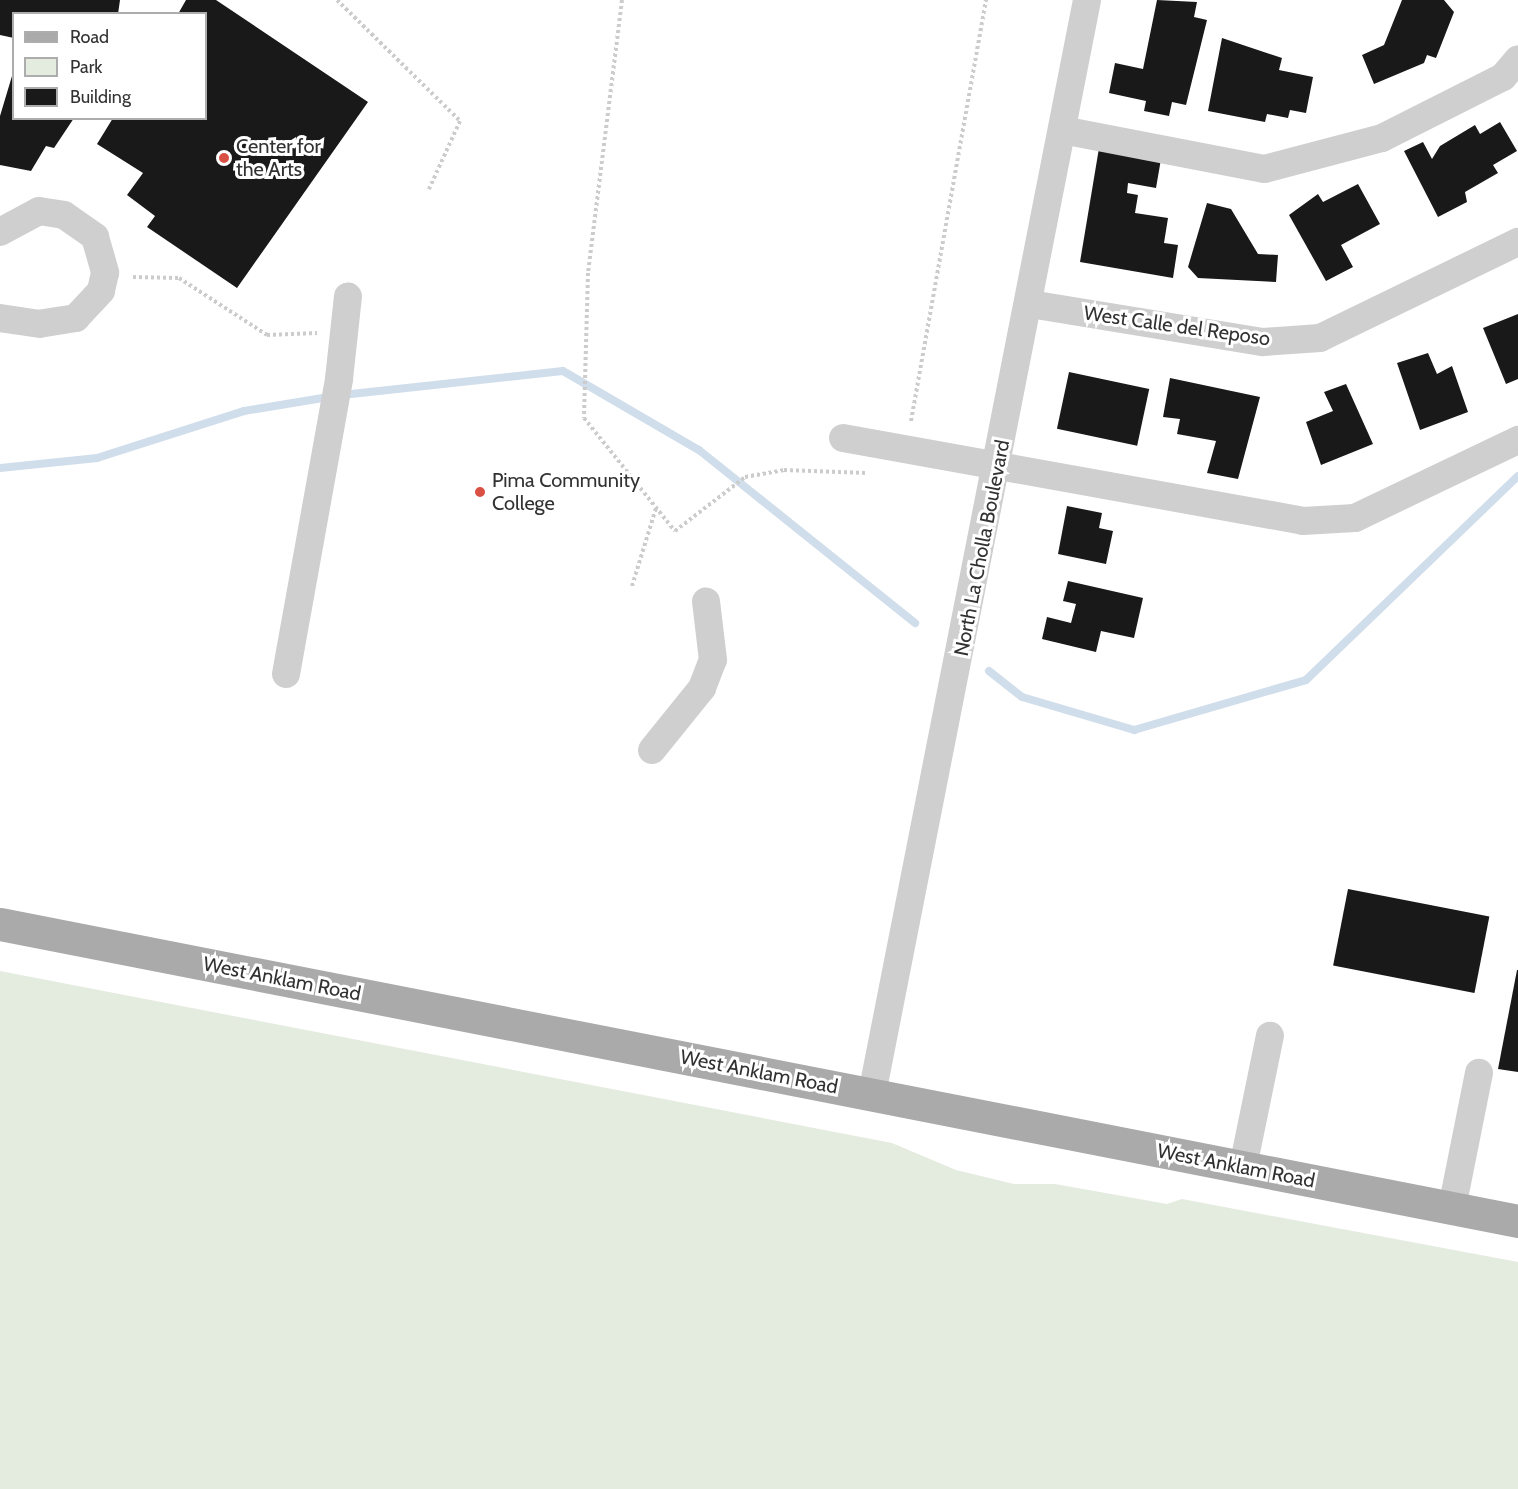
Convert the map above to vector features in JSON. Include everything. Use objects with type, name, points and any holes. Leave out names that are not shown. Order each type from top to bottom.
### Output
[{"type":"main road","name":"West Anklam Road","points":[[0,924],[1518,1221]]},
{"type":"street","name":"North La Cholla Boulevard","points":[[872,1094],[998,467],[1087,0]]},
{"type":"street","points":[[1062,130],[1264,169],[1382,138],[1503,76],[1518,59]]},
{"type":"street","points":[[0,232],[39,211],[64,215],[95,237],[105,273],[101,291],[76,318],[40,324],[0,318]]},
{"type":"street","name":"West Calle del Reposo","points":[[1030,304],[1263,342],[1320,338],[1518,242]]},
{"type":"street","points":[[286,674],[344,332],[348,296]]},
{"type":"street","points":[[843,438],[1303,521],[1355,518],[1518,440]]},
{"type":"street","points":[[652,750],[702,688],[713,660],[706,601]]},
{"type":"street","points":[[1243,1167],[1270,1036]]},
{"type":"street","points":[[1452,1208],[1479,1073]]},
{"type":"path","points":[[337,0],[460,121],[429,189]]},
{"type":"path","points":[[622,0],[588,273],[584,418],[675,531],[745,477],[784,470],[885,474],[911,420],[986,0]]},
{"type":"path","points":[[133,277],[179,278],[267,335],[344,332]]},
{"type":"path","points":[[632,586],[656,507]]},
{"type":"green space","points":[[0,971],[892,1143],[956,1170],[1014,1184],[1055,1184],[1167,1204],[1182,1199],[1518,1262],[1518,1489],[0,1489]]},
{"type":"building","points":[[0,0],[120,0],[118,12],[12,12],[12,38],[0,35]]},
{"type":"building","name":"Center for the Arts","points":[[186,0],[216,0],[368,102],[237,288],[147,227],[155,216],[127,195],[143,173],[97,144],[112,120],[207,120],[207,12],[179,12]]},
{"type":"building","points":[[1157,0],[1197,2],[1194,17],[1207,20],[1186,105],[1172,102],[1169,116],[1144,111],[1146,101],[1109,93],[1115,63],[1143,69]]},
{"type":"building","points":[[1402,0],[1444,0],[1454,12],[1436,58],[1427,55],[1424,63],[1374,84],[1362,55],[1384,45]]},
{"type":"building","points":[[1222,38],[1282,58],[1279,70],[1313,77],[1306,113],[1290,110],[1288,118],[1267,114],[1265,122],[1208,111]]},
{"type":"building","points":[[12,76],[12,120],[73,120],[54,148],[46,146],[31,171],[0,165],[0,116]]},
{"type":"building","points":[[1500,122],[1517,151],[1493,165],[1498,173],[1465,192],[1467,202],[1438,217],[1404,151],[1423,142],[1432,159],[1440,146],[1475,125],[1480,134]]},
{"type":"building","points":[[1099,148],[1161,159],[1156,188],[1128,183],[1127,193],[1138,195],[1135,213],[1168,218],[1164,243],[1178,245],[1173,278],[1080,262]]},
{"type":"building","points":[[1358,184],[1380,224],[1341,245],[1353,267],[1326,281],[1289,215],[1318,194],[1323,202]]},
{"type":"building","points":[[1207,203],[1231,209],[1258,254],[1278,255],[1276,282],[1198,278],[1188,267]]},
{"type":"building","points":[[1518,314],[1518,379],[1506,384],[1483,328]]},
{"type":"building","points":[[1428,353],[1437,374],[1452,366],[1468,412],[1420,430],[1397,363]]},
{"type":"building","points":[[1069,372],[1149,389],[1137,446],[1057,429]]},
{"type":"building","points":[[1170,378],[1260,397],[1238,479],[1207,473],[1216,441],[1177,434],[1180,419],[1163,417]]},
{"type":"building","points":[[1346,384],[1373,444],[1321,465],[1306,422],[1333,411],[1324,392]]},
{"type":"building","points":[[1067,506],[1102,513],[1099,528],[1113,531],[1106,564],[1058,554]]},
{"type":"building","points":[[1068,581],[1143,598],[1134,638],[1101,631],[1096,652],[1042,639],[1047,617],[1071,623],[1076,604],[1063,601]]},
{"type":"building","points":[[1348,889],[1489,916],[1474,993],[1333,966]]},
{"type":"building","points":[[1518,970],[1518,1072],[1498,1069]]},
{"type":"waterway","points":[[342,395],[563,371],[699,450],[915,623]]},
{"type":"waterway","points":[[0,468],[97,458],[244,411],[329,397]]},
{"type":"waterway","points":[[989,671],[1022,697],[1134,730],[1306,680],[1518,476]]},
{"type":"place","name":"Center for the Arts","points":[[224,158]]},
{"type":"place","name":"Pima Community College","points":[[480,492]]}]
